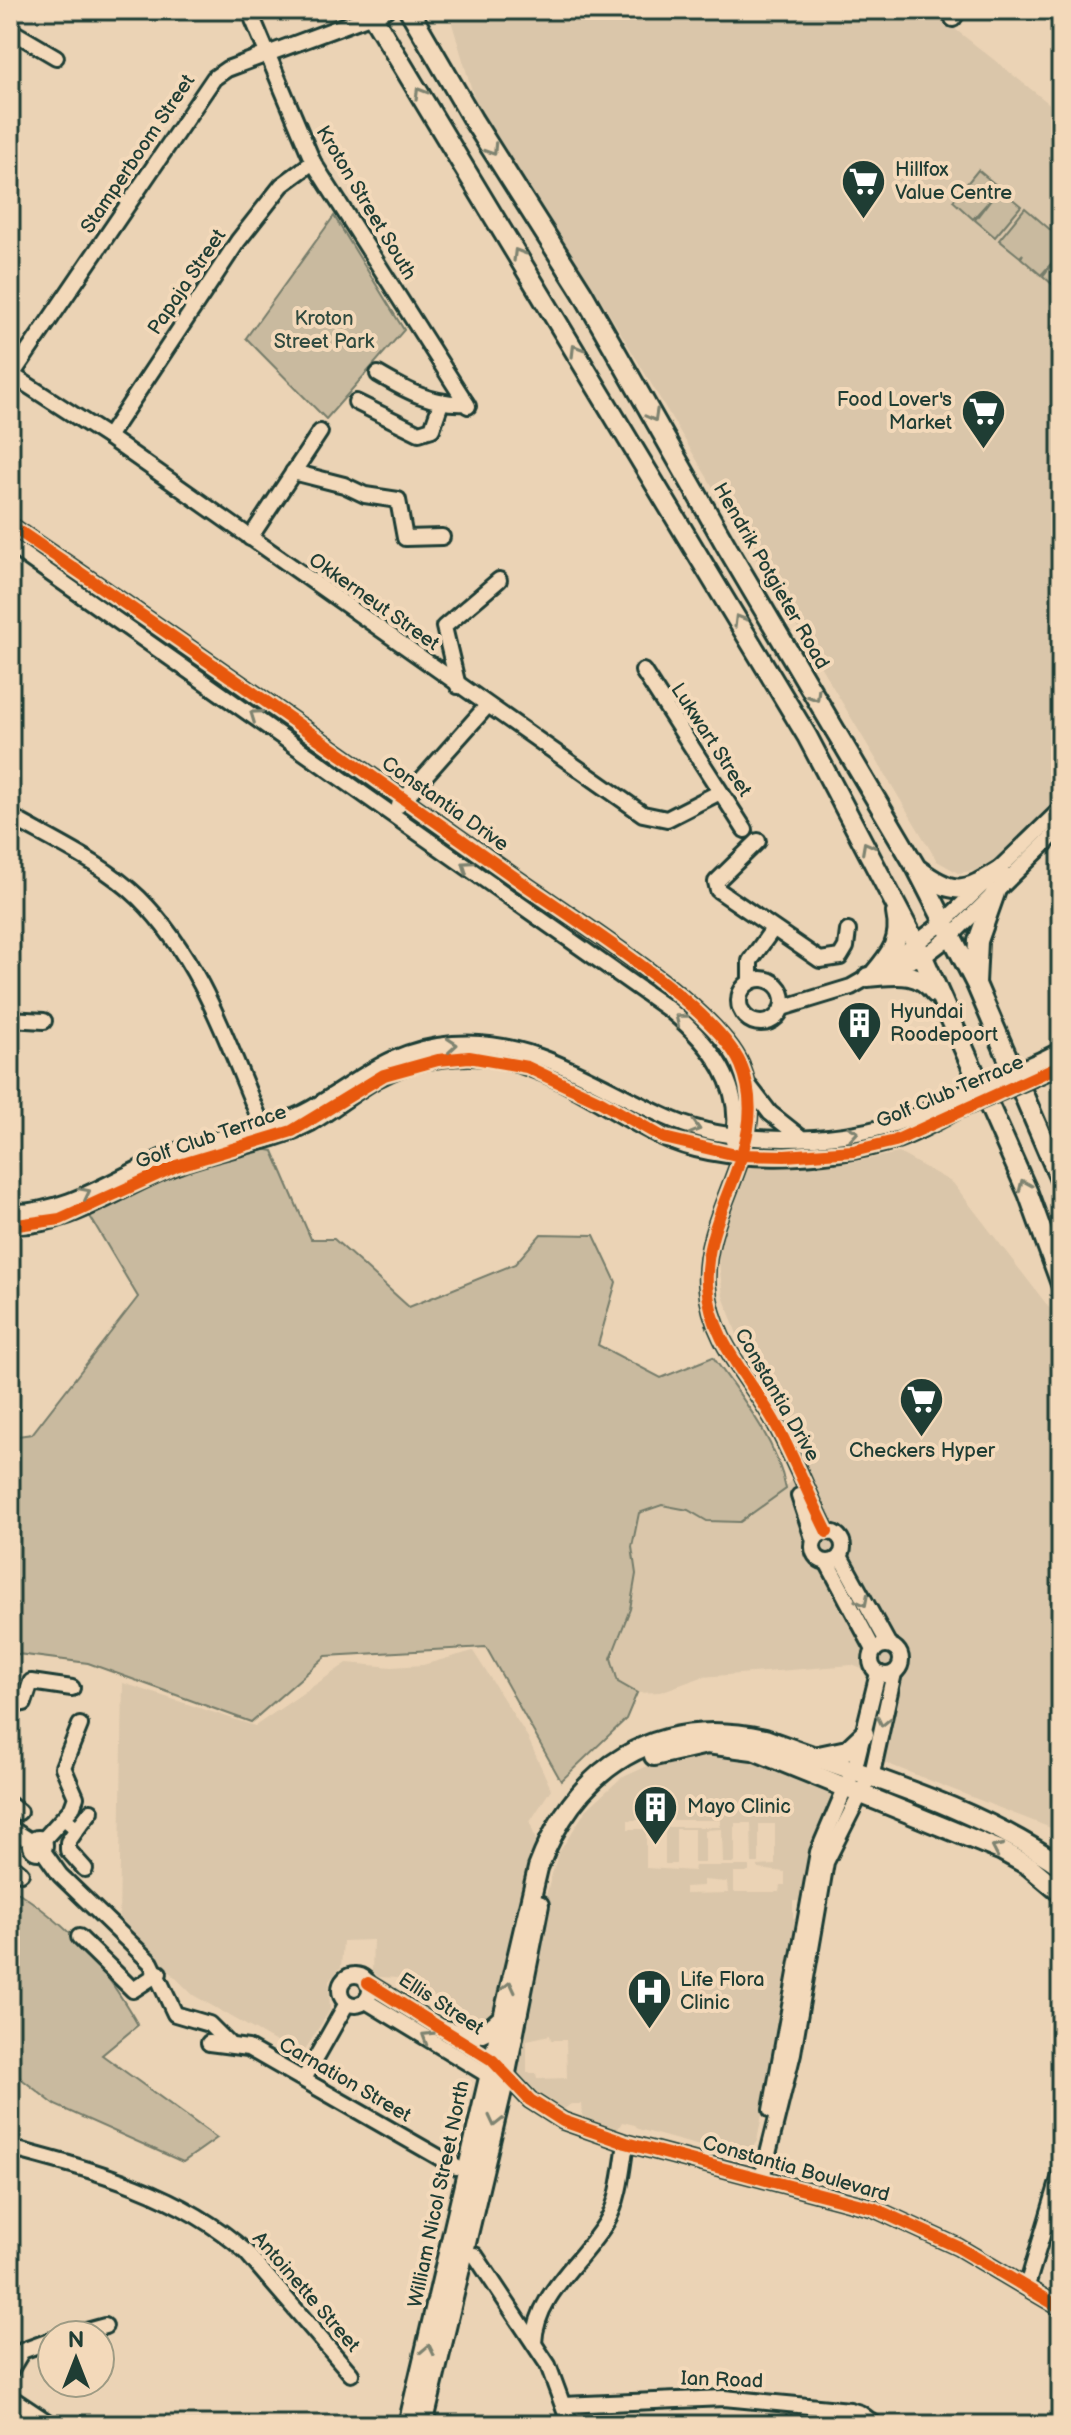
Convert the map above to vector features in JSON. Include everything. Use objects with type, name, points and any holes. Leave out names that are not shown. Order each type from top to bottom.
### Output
[{"type":"main road","name":"Hendrik Potgieter Road","points":[[409,10],[473,120],[582,292],[728,549],[917,869],[976,984],[1061,1182]]},
{"type":"main road","points":[[426,10],[473,120]]},
{"type":"main road","points":[[369,14],[776,680],[919,949],[1028,1193],[1061,1284]]},
{"type":"main road","points":[[917,869],[937,883],[961,890],[976,886],[999,871]]},
{"type":"main road","points":[[875,973],[891,954],[899,936],[890,890]]},
{"type":"main road","points":[[976,984],[978,941],[995,893]]},
{"type":"main road","points":[[875,973],[913,975],[928,984],[943,1005]]},
{"type":"main road","name":"William Nicol Street North","points":[[408,2425],[501,2075],[501,2019],[534,1883],[557,1821],[591,1781],[611,1765],[652,1744],[700,1732],[735,1732],[814,1757],[857,1782],[1002,1851],[1029,1866],[1061,1893]]},
{"type":"main road","points":[[814,1757],[847,1750],[864,1734]]},
{"type":"main road","name":"William Nicol Street North","points":[[423,2425],[548,1869],[565,1830],[604,1785],[634,1765],[665,1751],[707,1744],[770,1755],[966,1815],[1024,1842],[1061,1866]]},
{"type":"main road","points":[[443,2029],[465,2036],[479,2035],[501,2019]]},
{"type":"street","name":"Kroton Street South","points":[[249,10],[313,162],[467,404],[440,406]]},
{"type":"street","name":"Stamperboom Street","points":[[11,377],[214,78],[227,69],[369,14]]},
{"type":"street","points":[[10,30],[56,57]]},
{"type":"street","name":"Papaja Street","points":[[108,437],[238,241],[282,185],[313,162]]},
{"type":"street","points":[[378,374],[440,406]]},
{"type":"street","name":"Okkerneut Street","points":[[11,377],[108,437],[643,814],[667,819],[720,792]]},
{"type":"street","points":[[356,402],[419,433],[432,429],[440,406]]},
{"type":"street","points":[[428,442],[443,424],[440,406]]},
{"type":"street","points":[[250,538],[320,432]]},
{"type":"street","points":[[293,472],[344,485],[365,495],[398,500],[404,545],[442,537]]},
{"type":"street","name":"Constantia Drive","points":[[10,525],[404,799],[680,996],[718,1031],[739,1061],[748,1083],[732,1181],[708,1257],[710,1306],[723,1345],[772,1418],[827,1532],[841,1541],[833,1559],[815,1555],[814,1541],[787,1450]]},
{"type":"street","name":"Constantia Drive","points":[[10,545],[531,910],[697,1034],[729,1084],[741,1135]]},
{"type":"street","points":[[458,686],[444,627],[499,580]]},
{"type":"street","name":"Lukwart Street","points":[[643,671],[745,830]]},
{"type":"street","points":[[392,815],[487,706]]},
{"type":"street","points":[[948,928],[1061,809]]},
{"type":"street","points":[[10,816],[122,884],[153,914],[212,1003],[266,1132]]},
{"type":"street","points":[[756,980],[739,1000],[749,1019],[770,1021],[782,1008],[851,987],[919,949],[995,893],[1061,828]]},
{"type":"street","points":[[758,841],[715,884],[718,890],[825,961],[840,957],[848,931]]},
{"type":"street","points":[[756,980],[750,961],[773,929]]},
{"type":"street","points":[[756,980],[781,990],[818,997]]},
{"type":"street","points":[[781,990],[782,1008]]},
{"type":"street","points":[[10,1019],[44,1021]]},
{"type":"street","name":"Golf Club Terrace","points":[[10,1226],[60,1219],[176,1166],[266,1132],[311,1109],[365,1071],[392,1058],[455,1044],[526,1051],[689,1127],[741,1135],[800,1137],[870,1130],[957,1104],[1051,1065],[1061,1050]]},
{"type":"street","name":"Golf Club Terrace","points":[[10,1212],[57,1206],[144,1164],[312,1122],[384,1075],[421,1063],[469,1057],[527,1067],[664,1138],[737,1155],[853,1151],[905,1137],[957,1104]]},
{"type":"street","points":[[748,1083],[761,1104],[800,1137]]},
{"type":"street","points":[[630,1099],[632,1120],[652,1110]]},
{"type":"street","points":[[814,1541],[827,1532]]},
{"type":"street","points":[[833,1559],[889,1645],[901,1656],[899,1667],[886,1673],[864,1734],[857,1782]]},
{"type":"street","points":[[833,1559],[874,1650],[872,1665],[886,1673]]},
{"type":"street","points":[[874,1650],[889,1645]]},
{"type":"street","points":[[758,2177],[793,2053],[826,1862],[857,1782],[886,1673]]},
{"type":"street","points":[[10,1706],[24,1703],[31,1682],[72,1688]]},
{"type":"street","points":[[39,1844],[64,1818],[76,1797],[64,1773],[64,1762],[80,1725]]},
{"type":"street","points":[[85,1869],[67,1848],[91,1811]]},
{"type":"street","points":[[64,1818],[77,1829]]},
{"type":"street","points":[[11,1829],[39,1844],[60,1875],[159,1973],[175,2014],[209,2024],[228,2043]]},
{"type":"street","points":[[79,1937],[133,1990],[159,1973]]},
{"type":"street","name":"Ellis Street","points":[[304,2079],[347,2003],[340,1995],[343,1981],[356,1975],[443,2029],[501,2075]]},
{"type":"street","name":"Ellis Street","points":[[368,1983],[370,1994],[366,2001],[501,2075]]},
{"type":"street","points":[[347,2003],[357,2005],[366,2001]]},
{"type":"street","name":"Carnation Street","points":[[209,2043],[228,2043],[248,2048],[456,2167]]},
{"type":"street","name":"Constantia Boulevard","points":[[501,2075],[530,2100],[563,2121],[626,2143],[873,2208],[943,2239],[1061,2308]]},
{"type":"street","points":[[534,2343],[535,2325],[544,2305],[608,2219],[626,2143]]},
{"type":"street","name":"Antoinette Street","points":[[10,2148],[122,2181],[195,2214],[246,2252],[351,2374]]},
{"type":"street","points":[[1027,2286],[1061,2172]]},
{"type":"street","points":[[475,2255],[552,2373],[570,2425]]},
{"type":"street","points":[[10,2371],[22,2351],[36,2346]]},
{"type":"street","points":[[10,2397],[52,2425]]},
{"type":"street","name":"Ian Road","points":[[563,2405],[724,2398],[850,2410],[876,2425]]},
{"type":"shaded area","points":[[448,10],[931,10],[1061,113],[1061,799],[994,868],[958,873],[937,861],[598,295],[479,114]]},
{"type":"shaded area","points":[[899,1153],[953,1183],[1061,1323],[1061,1832],[855,1751],[873,1691],[862,1669],[852,1665],[702,1677],[660,1692],[637,1693],[618,1681],[612,1658],[630,1610],[636,1574],[632,1547],[640,1514],[662,1506],[688,1510],[707,1522],[740,1522],[796,1478],[781,1455],[723,1296],[715,1230],[747,1164],[848,1163]]},
{"type":"shaded area","points":[[473,1651],[527,1736],[551,1789],[530,1822],[536,1841],[522,1910],[491,2019],[475,2016],[465,2027],[452,2025],[442,2003],[399,1978],[379,1977],[372,1971],[373,1940],[343,1941],[341,1967],[329,1981],[330,2010],[301,2056],[193,1995],[119,1922],[123,1683],[255,1726],[347,1663],[392,1667],[423,1665]]},
{"type":"shaded area","points":[[712,1751],[763,1760],[835,1787],[813,1843],[803,1901],[793,1901],[793,1918],[799,1919],[757,2141],[748,2154],[732,2155],[622,2122],[618,2129],[588,2121],[582,2115],[581,2104],[571,2104],[564,2109],[537,2092],[516,2071],[546,1895],[558,1854],[586,1810],[621,1778],[665,1758]],"holes":[[[628,1820],[720,1820],[720,1827],[665,1827],[665,1864],[676,1864],[676,1829],[694,1829],[694,1863],[705,1863],[705,1830],[722,1829],[723,1863],[735,1863],[735,1823],[751,1823],[752,1863],[759,1863],[759,1824],[775,1824],[775,1865],[758,1866],[758,1869],[785,1872],[785,1885],[780,1885],[779,1892],[734,1892],[734,1872],[749,1872],[749,1866],[695,1866],[694,1871],[646,1868],[646,1829],[628,1829]],[[703,1880],[727,1882],[728,1893],[685,1894],[685,1887],[703,1886]],[[550,2035],[551,2040],[566,2040],[567,2078],[537,2079],[536,2073],[527,2073],[527,2040]]]},
{"type":"green space","points":[[978,170],[1021,206],[995,237],[975,220],[991,199],[973,219],[953,201]]},
{"type":"green space","points":[[1025,208],[1061,239],[1061,292],[1043,276],[1058,256],[1041,275],[1021,258],[1023,254],[1020,257],[999,240]]},
{"type":"green space","name":"Kroton Street Park","points":[[334,216],[404,330],[326,419],[246,338]]},
{"type":"green space","points":[[262,1149],[273,1151],[311,1239],[334,1239],[409,1307],[515,1264],[541,1234],[594,1235],[616,1282],[598,1345],[661,1378],[713,1357],[766,1436],[786,1489],[740,1522],[707,1521],[688,1510],[662,1505],[639,1513],[632,1547],[636,1574],[630,1609],[611,1658],[618,1682],[637,1693],[626,1719],[561,1781],[486,1647],[326,1656],[251,1722],[88,1663],[10,1653],[10,1437],[32,1434],[138,1297],[88,1213],[174,1176]]},
{"type":"green space","points":[[10,1887],[50,1916],[83,1947],[112,1983],[138,2025],[102,2055],[217,2138],[183,2162],[55,2105],[10,2070]]},
{"type":"cycle path","points":[[10,525],[636,961],[701,1015],[726,1041],[741,1065],[749,1094],[749,1122],[708,1257],[710,1306],[725,1344],[779,1430],[827,1532]]},
{"type":"cycle path","points":[[10,1226],[60,1219],[176,1166],[292,1131],[384,1075],[438,1060],[469,1057],[527,1067],[601,1102],[664,1138],[736,1155],[785,1156],[853,1151],[895,1141],[1061,1065]]},
{"type":"cycle path","points":[[368,1983],[492,2060],[530,2100],[563,2121],[626,2143],[873,2208],[958,2247],[1061,2308]]},
{"type":"place","name":"Hillfox Value Centre","points":[[864,221]]},
{"type":"place","name":"Food Lover's Market","points":[[983,450]]},
{"type":"place","name":"Hyundai Roodepoort","points":[[859,1063]]},
{"type":"place","name":"Checkers Hyper","points":[[922,1438]]},
{"type":"place","name":"Mayo Clinic","points":[[656,1846]]},
{"type":"place","name":"Life Flora Clinic","points":[[649,2030]]}]
